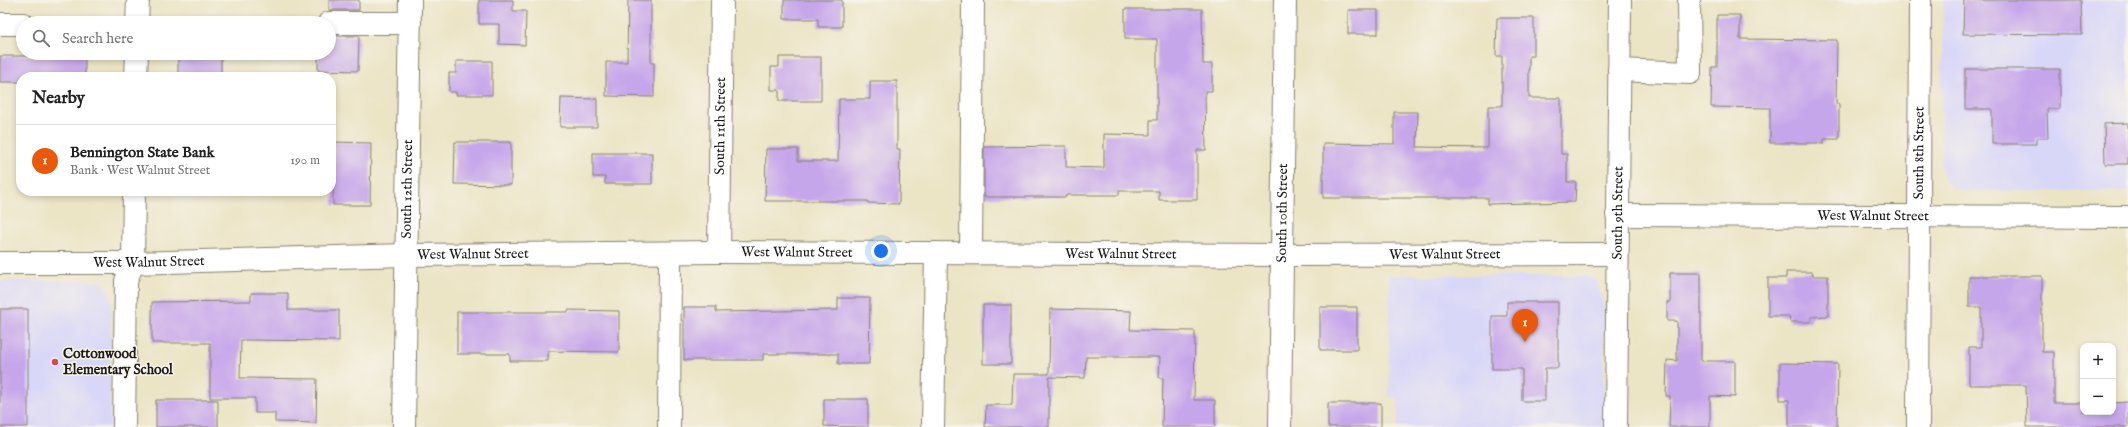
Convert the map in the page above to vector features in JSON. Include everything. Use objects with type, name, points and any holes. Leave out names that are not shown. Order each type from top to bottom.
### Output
[{"type":"street","points":[[137,16],[138,0]]},
{"type":"street","name":"South 12th Street","points":[[404,427],[410,0]]},
{"type":"street","name":"South 11th Street","points":[[719,252],[722,0]]},
{"type":"street","points":[[971,253],[973,0]]},
{"type":"street","name":"South 10th Street","points":[[1280,427],[1285,0]]},
{"type":"street","name":"South 9th Street","points":[[1616,427],[1620,0]]},
{"type":"street","points":[[1619,70],[1690,73],[1689,0]]},
{"type":"street","name":"South 8th Street","points":[[1918,427],[1920,0]]},
{"type":"street","points":[[336,23],[410,23]]},
{"type":"street","points":[[0,24],[16,24]]},
{"type":"street","points":[[136,72],[137,60]]},
{"type":"street","points":[[124,427],[126,281],[133,263],[134,196]]},
{"type":"street","name":"West Walnut Street","points":[[1618,215],[2128,217]]},
{"type":"street","name":"West Walnut Street","points":[[0,263],[133,263],[406,255],[719,252],[1282,255],[1617,254]]},
{"type":"street","points":[[668,427],[670,253]]},
{"type":"street","points":[[933,427],[936,253]]},
{"type":"shaded area","points":[[1943,0],[2128,0],[2128,191],[1964,191],[1951,187],[1943,178],[1941,165]]},
{"type":"shaded area","points":[[1389,275],[1586,276],[1597,281],[1604,308],[1604,427],[1398,427],[1398,397],[1389,397]]},
{"type":"shaded area","name":"Cottonwood Elementary School","points":[[0,281],[93,281],[104,283],[109,289],[111,296],[110,427],[0,427]]},
{"type":"building","points":[[329,0],[359,0],[359,10],[329,10]]},
{"type":"building","points":[[479,0],[513,0],[513,11],[526,11],[525,45],[499,44],[499,24],[479,24]]},
{"type":"building","points":[[628,0],[651,0],[651,63],[654,63],[654,97],[606,96],[606,62],[627,62]]},
{"type":"building","points":[[784,0],[842,0],[842,27],[818,27],[818,19],[784,19]]},
{"type":"building","points":[[1964,0],[2081,0],[2082,35],[1963,34]]},
{"type":"building","points":[[1125,9],[1202,9],[1203,64],[1212,64],[1212,91],[1205,91],[1206,150],[1197,150],[1197,200],[1159,200],[1159,191],[1119,191],[1119,195],[1066,195],[1066,197],[984,197],[984,147],[1066,146],[1066,167],[1104,168],[1104,134],[1150,135],[1150,120],[1157,120],[1157,39],[1125,39]]},
{"type":"building","points":[[1348,10],[1378,10],[1378,34],[1348,34]]},
{"type":"building","points":[[1717,15],[1740,15],[1740,39],[1837,40],[1836,104],[1839,104],[1839,139],[1824,139],[1824,143],[1770,143],[1770,108],[1711,107],[1712,67],[1717,67]]},
{"type":"building","points":[[1497,18],[1534,18],[1534,56],[1529,56],[1529,98],[1561,98],[1561,154],[1567,154],[1567,182],[1576,182],[1575,202],[1488,204],[1488,198],[1323,198],[1323,143],[1394,144],[1394,112],[1418,112],[1417,147],[1488,148],[1488,106],[1502,106],[1502,56],[1496,56]]},
{"type":"building","points":[[336,36],[359,36],[358,71],[318,70],[318,60],[336,60]]},
{"type":"building","points":[[0,56],[16,56],[16,60],[85,60],[85,72],[16,72],[16,82],[0,82]]},
{"type":"building","points":[[779,57],[821,57],[821,101],[779,101],[779,90],[771,90],[771,67],[779,67]]},
{"type":"building","points":[[178,60],[221,60],[221,72],[178,72]]},
{"type":"building","points":[[456,61],[492,61],[492,95],[456,95],[456,92],[449,92],[449,73],[456,73]]},
{"type":"building","points":[[1965,69],[2060,69],[2060,109],[2047,109],[2048,138],[2036,138],[2036,144],[1992,144],[1992,109],[1965,109]]},
{"type":"building","points":[[870,81],[897,81],[897,149],[900,149],[899,204],[868,203],[868,201],[765,201],[766,149],[798,149],[798,161],[838,161],[839,99],[870,99]]},
{"type":"building","points":[[561,98],[597,99],[597,127],[560,127]]},
{"type":"building","points":[[2128,123],[2128,164],[2105,164],[2104,124]]},
{"type":"building","points":[[336,142],[371,143],[370,205],[333,205],[333,196],[336,196]]},
{"type":"building","points":[[455,142],[511,142],[511,185],[454,184]]},
{"type":"building","points":[[593,153],[652,153],[652,184],[605,184],[605,177],[593,177]]},
{"type":"building","points":[[1786,272],[1812,272],[1813,276],[1828,276],[1828,316],[1811,317],[1811,322],[1790,322],[1789,316],[1768,316],[1768,278],[1786,278]]},
{"type":"building","points":[[1670,273],[1701,273],[1701,361],[1735,361],[1735,397],[1710,396],[1710,427],[1669,427],[1670,396],[1666,396],[1667,360],[1677,361],[1677,321],[1667,321],[1667,302],[1670,302]]},
{"type":"building","points":[[1969,276],[2042,276],[2042,352],[2054,352],[2054,403],[2080,403],[2080,415],[2116,415],[2116,403],[2128,402],[2128,427],[2027,427],[2026,385],[1969,385],[1969,347],[1981,347],[1981,307],[1969,307]]},
{"type":"building","points":[[251,293],[288,293],[288,310],[339,310],[339,341],[241,340],[240,378],[317,379],[316,423],[275,422],[275,413],[255,413],[255,398],[210,398],[210,343],[152,343],[152,302],[251,301]]},
{"type":"building","points":[[838,298],[870,298],[869,364],[838,364],[838,354],[763,354],[763,360],[684,360],[684,307],[716,307],[716,312],[838,310]]},
{"type":"building","points":[[1507,302],[1558,302],[1558,368],[1545,368],[1545,401],[1522,401],[1522,369],[1492,369],[1492,316],[1507,316]]},
{"type":"building","points":[[983,305],[1011,305],[1011,364],[983,364]]},
{"type":"building","points":[[1320,307],[1357,307],[1357,350],[1320,350]]},
{"type":"building","points":[[0,309],[28,309],[28,427],[0,427]]},
{"type":"building","points":[[1050,309],[1131,311],[1130,330],[1195,331],[1194,400],[1215,400],[1215,427],[1162,427],[1163,378],[1159,378],[1160,357],[1086,357],[1085,378],[1049,377],[1049,427],[985,427],[986,405],[1012,405],[1013,374],[1049,374]]},
{"type":"building","points":[[568,310],[619,311],[619,352],[548,351],[548,361],[510,361],[510,354],[457,354],[457,312],[568,312]]},
{"type":"building","points":[[1780,363],[1838,364],[1837,427],[1789,427],[1789,400],[1780,400]]},
{"type":"building","points":[[824,399],[868,399],[868,427],[824,426]]},
{"type":"building","points":[[156,400],[218,400],[218,427],[156,427]]},
{"type":"building","points":[[1328,403],[1381,403],[1381,427],[1328,427]]},
{"type":"place","name":"Bennington State Bank","points":[[1525,342]]},
{"type":"place","name":"Cottonwood Elementary School","points":[[55,362]]}]
